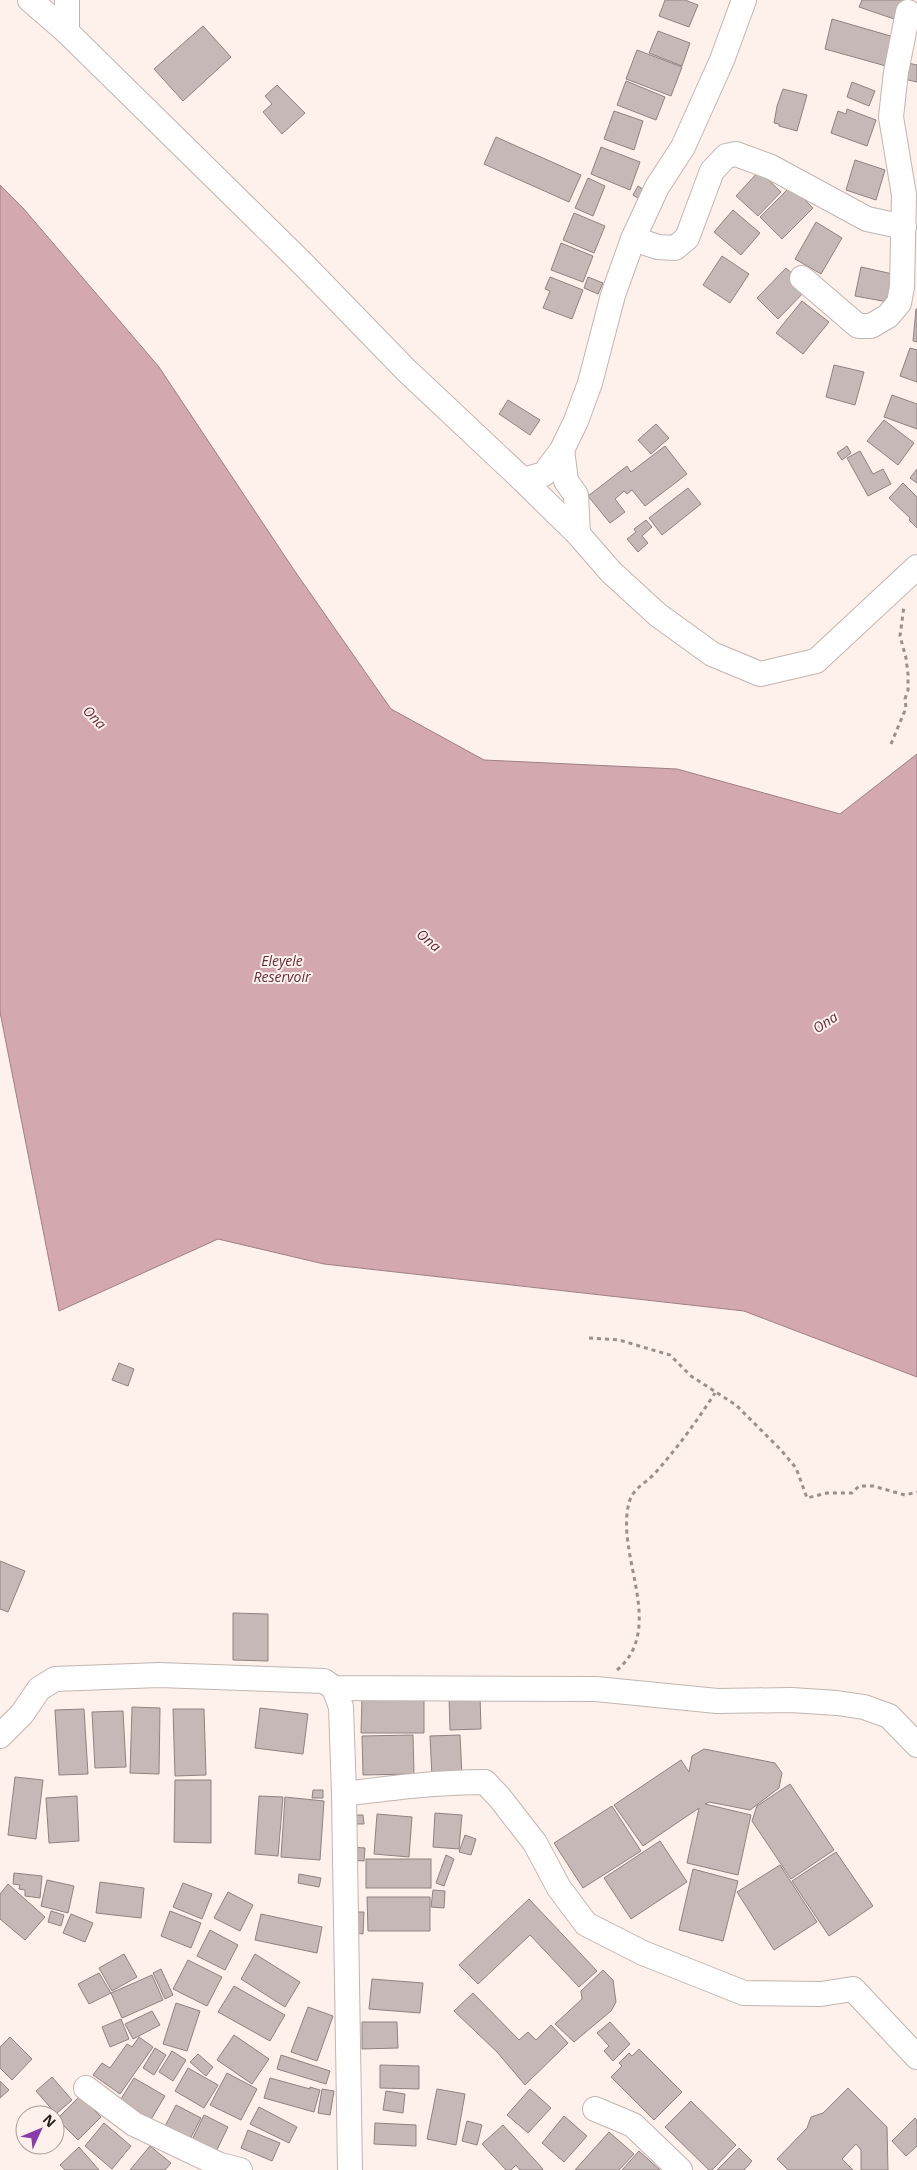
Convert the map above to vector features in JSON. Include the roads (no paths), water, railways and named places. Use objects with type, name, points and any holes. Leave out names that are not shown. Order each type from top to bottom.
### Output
[{"type":"street","points":[[30,0],[67,32],[229,190],[406,370],[578,534],[611,572],[658,615],[712,654],[760,674],[816,661],[914,570]]},
{"type":"street","points":[[67,0],[67,32]]},
{"type":"street","points":[[523,480],[544,474],[562,450],[576,421],[590,383],[612,295],[633,238],[657,187],[683,147],[722,60],[744,0]]},
{"type":"street","points":[[802,278],[858,326],[871,326],[888,316],[899,303],[902,287],[904,195],[908,169],[891,117],[896,72],[908,12]]},
{"type":"street","points":[[633,238],[658,247],[675,248],[687,238],[712,171],[726,156],[736,154],[771,167],[867,220],[904,227]]},
{"type":"street","points":[[562,450],[566,482],[576,495],[578,534]]},
{"type":"street","points":[[0,1736],[22,1714],[39,1690],[54,1679],[159,1675],[324,1681],[334,1688],[341,1707],[344,1794],[344,2169]]},
{"type":"street","points":[[334,1688],[596,1688],[717,1701],[791,1700],[864,1707],[889,1716],[917,1745]]},
{"type":"street","points":[[344,1794],[408,1786],[456,1782],[485,1782],[500,1798],[535,1844],[559,1888],[586,1924],[643,1953],[744,1993],[821,1994],[853,1989],[917,2057]]},
{"type":"street","points":[[86,2088],[134,2124],[220,2166],[240,2170]]},
{"type":"street","points":[[595,2110],[633,2125],[680,2170]]},
{"type":"water","name":"Eleyele Reservoir","points":[[0,185],[23,208],[159,367],[294,570],[391,709],[484,760],[677,769],[840,814],[917,754],[917,1377],[744,1311],[324,1264],[218,1239],[59,1311],[0,1012]]},
{"type":"water label","name":"Ona","points":[[95,717]]},
{"type":"water label","name":"Ona","points":[[429,940]]},
{"type":"water label","name":"Ona","points":[[825,1022]]}]
